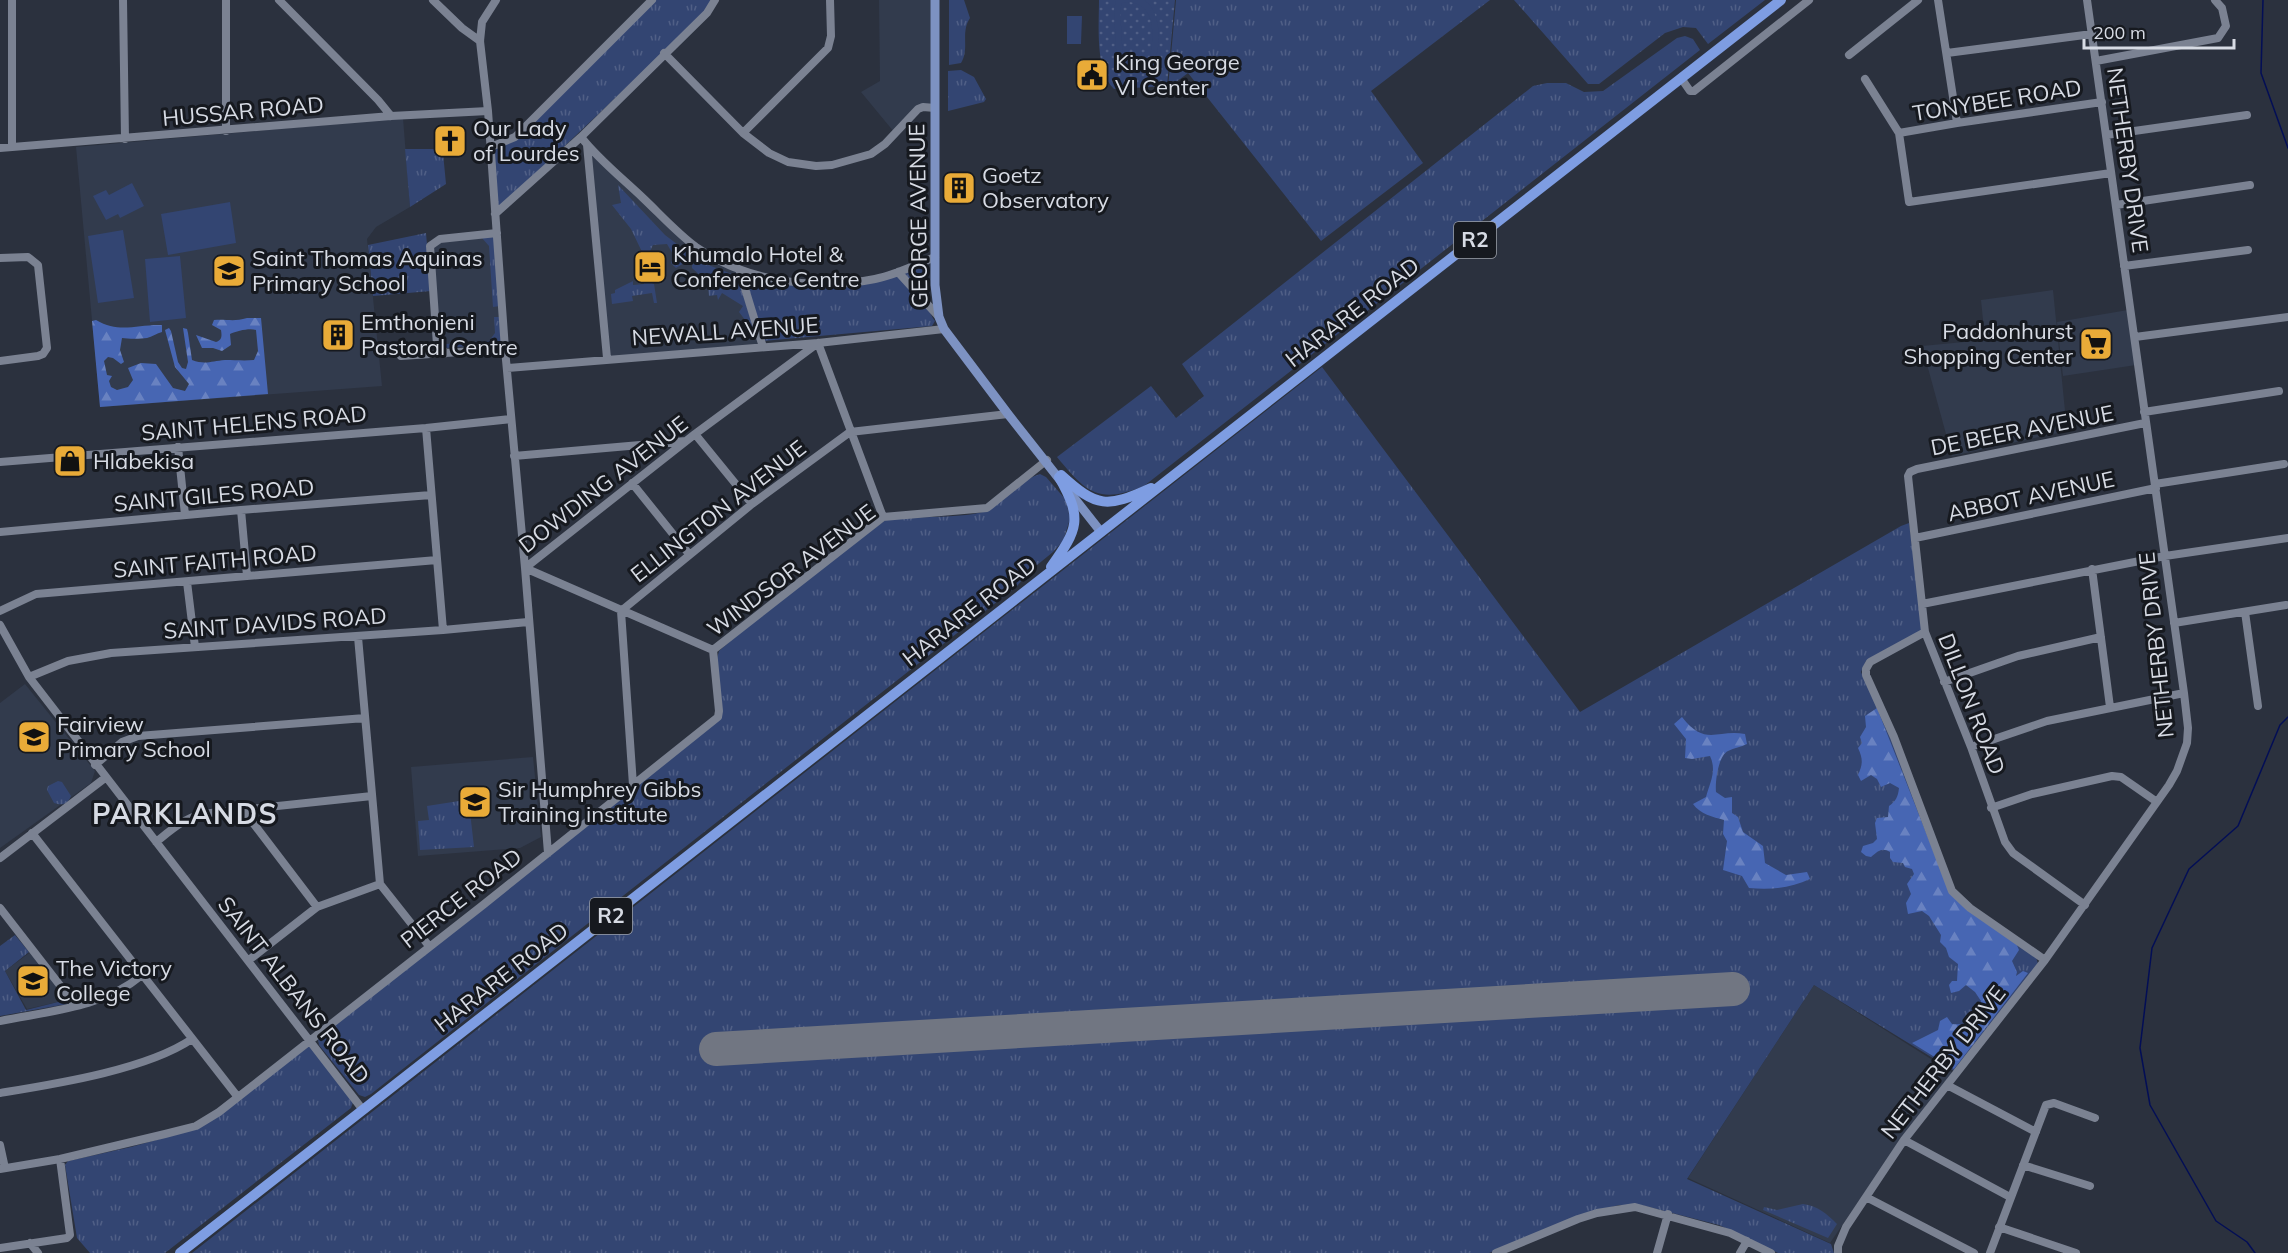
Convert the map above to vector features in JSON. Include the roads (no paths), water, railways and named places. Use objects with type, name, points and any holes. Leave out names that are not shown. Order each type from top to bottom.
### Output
[{"type":"highway","name":"HARARE ROAD","points":[[180,1253],[1781,0]]},
{"type":"highway","points":[[1060,476],[1084,496],[1112,502],[1140,493],[1168,480]]},
{"type":"highway","points":[[1042,580],[1069,542],[1075,524],[1074,504],[1060,476]]},
{"type":"main road","name":"GEORGE AVENUE","points":[[935,0],[935,285],[939,317],[945,329],[1008,414],[1103,530]]},
{"type":"street","points":[[12,0],[12,147]]},
{"type":"street","points":[[123,0],[124,139]]},
{"type":"street","points":[[226,0],[226,131]]},
{"type":"street","points":[[279,0],[391,116]]},
{"type":"street","points":[[433,0],[462,28],[480,41]]},
{"type":"street","points":[[496,0],[482,22],[480,41],[488,111],[505,349],[525,568],[713,650]]},
{"type":"street","points":[[491,147],[515,137],[652,0]]},
{"type":"street","points":[[495,214],[581,137],[707,13],[715,0]]},
{"type":"street","points":[[743,133],[828,48],[830,44],[830,0]]},
{"type":"street","points":[[1781,0],[1791,14]]},
{"type":"street","points":[[1681,78],[1690,91],[1694,92],[1809,0]]},
{"type":"street","points":[[1849,55],[1918,0]]},
{"type":"street","points":[[1938,0],[1957,123]]},
{"type":"street","name":"NETHERBY DRIVE","points":[[1838,1253],[1838,1246],[1846,1227],[1904,1140],[2045,960],[2085,905],[2177,771],[2187,743],[2188,728],[2184,693],[2087,0]]},
{"type":"street","points":[[2096,61],[2218,38],[2226,26],[2222,8],[2215,0]]},
{"type":"street","points":[[1947,53],[2092,34]]},
{"type":"street","points":[[664,53],[743,133],[769,153],[788,162],[816,166],[832,165],[871,154],[885,144],[918,109],[935,108]]},
{"type":"street","points":[[1865,79],[1899,134],[1909,202],[2111,173]]},
{"type":"street","name":"TONYBEE ROAD","points":[[1899,134],[1957,123],[2102,102]]},
{"type":"street","name":"HUSSAR ROAD","points":[[0,148],[391,116],[488,111]]},
{"type":"street","points":[[2106,135],[2247,116]]},
{"type":"street","points":[[581,137],[587,146],[695,246],[724,264],[782,281],[826,284],[877,279],[935,257]]},
{"type":"street","points":[[587,146],[607,358]]},
{"type":"street","points":[[2116,205],[2250,185]]},
{"type":"street","points":[[446,353],[438,345],[430,246],[440,239],[497,233]]},
{"type":"street","points":[[2124,266],[2248,250]]},
{"type":"street","points":[[0,258],[28,257],[38,265],[47,348],[43,354],[38,356],[0,361]]},
{"type":"street","points":[[739,269],[763,347]]},
{"type":"street","points":[[898,272],[939,317]]},
{"type":"street","points":[[2135,337],[2288,317]]},
{"type":"street","name":"NEWALL AVENUE","points":[[507,368],[607,358],[818,343],[945,329]]},
{"type":"street","points":[[818,343],[883,517]]},
{"type":"street","name":"DOWDING AVENUE","points":[[548,853],[525,568],[695,434],[818,343]]},
{"type":"street","points":[[400,356],[505,349]]},
{"type":"street","name":"DE BEER AVENUE","points":[[2144,412],[2279,391]]},
{"type":"street","name":"ELLINGTON AVENUE","points":[[633,785],[621,611],[752,504],[850,432],[1008,414]]},
{"type":"street","name":"SAINT HELENS ROAD","points":[[0,462],[426,428],[511,419]]},
{"type":"street","name":"DE BEER AVENUE","points":[[1908,474],[1929,467],[2145,423]]},
{"type":"street","points":[[426,428],[443,630]]},
{"type":"street","points":[[695,434],[752,504]]},
{"type":"street","points":[[514,456],[687,441]]},
{"type":"street","points":[[178,447],[185,515]]},
{"type":"street","name":"WINDSOR AVENUE","points":[[718,717],[713,650],[883,517],[987,508],[1049,463]]},
{"type":"street","name":"ABBOT AVENUE","points":[[1915,538],[2155,486],[2284,464]]},
{"type":"street","name":"DILLON ROAD","points":[[1908,474],[1925,632],[1971,747],[1991,808],[2010,850],[2085,905]]},
{"type":"street","points":[[632,483],[689,554]]},
{"type":"street","name":"SAINT GILES ROAD","points":[[0,532],[431,495]]},
{"type":"street","points":[[241,510],[248,576]]},
{"type":"street","points":[[1922,604],[2092,569],[2288,538]]},
{"type":"street","name":"SAINT FAITH ROAD","points":[[0,611],[36,594],[437,560]]},
{"type":"street","points":[[2092,569],[2110,707]]},
{"type":"street","points":[[187,582],[195,647]]},
{"type":"street","points":[[2174,623],[2286,606]]},
{"type":"street","points":[[2245,612],[2258,706]]},
{"type":"street","name":"SAINT DAVIDS ROAD","points":[[29,677],[58,664],[120,652],[358,637],[528,622]]},
{"type":"street","name":"SAINT ALBANS ROAD","points":[[0,625],[29,677],[363,1110]]},
{"type":"street","points":[[1925,632],[1870,662],[1866,675],[1898,748],[1952,891],[1970,908],[2045,960]]},
{"type":"street","points":[[358,637],[380,884],[429,946]]},
{"type":"street","points":[[1944,682],[2018,656],[2101,637]]},
{"type":"street","points":[[1971,747],[2028,726],[2184,693]]},
{"type":"street","name":"PIERCE ROAD","points":[[2,1168],[60,1159],[196,1126],[219,1112],[718,717]]},
{"type":"street","points":[[95,765],[122,742],[138,736],[365,718]]},
{"type":"street","points":[[1991,808],[2032,794],[2112,776],[2121,777],[2157,802]]},
{"type":"street","points":[[0,858],[105,778]]},
{"type":"street","points":[[156,842],[175,826],[194,816],[372,796]]},
{"type":"street","points":[[244,811],[317,908]]},
{"type":"street","points":[[32,833],[237,1096]]},
{"type":"street","points":[[249,960],[317,908],[380,884]]},
{"type":"street","points":[[0,908],[76,1006]]},
{"type":"street","points":[[0,1021],[76,1006],[118,992],[142,975]]},
{"type":"street","points":[[0,1093],[161,1056],[192,1039]]},
{"type":"street","points":[[1947,1085],[2036,1132]]},
{"type":"street","points":[[1990,1253],[2047,1103],[2054,1103],[2095,1118]]},
{"type":"street","points":[[1904,1140],[2010,1197]]},
{"type":"street","points":[[0,1145],[2,1168]]},
{"type":"street","points":[[0,1248],[67,1238],[70,1235],[60,1159]]},
{"type":"street","points":[[2024,1165],[2090,1186]]},
{"type":"street","points":[[1866,1197],[1974,1253]]},
{"type":"street","points":[[1496,1253],[1597,1213],[1635,1207],[1713,1227],[1770,1253]]},
{"type":"street","points":[[1657,1253],[1668,1214]]},
{"type":"street","points":[[1999,1227],[2076,1253]]},
{"type":"street","points":[[1740,1253],[1747,1241]]},
{"type":"street","points":[[30,1243],[38,1253]]},
{"type":"waterway","points":[[2263,0],[2261,73],[2288,148]]},
{"type":"waterway","points":[[2255,1253],[2247,1242],[2216,1221],[2150,1105],[2140,1048],[2152,948],[2189,869],[2238,826],[2280,725],[2288,717]]},
{"type":"place","name":"King George VI Center","points":[[1092,75]]},
{"type":"place","name":"Our Lady of Lourdes","points":[[450,141]]},
{"type":"place","name":"Goetz Observatory","points":[[959,188]]},
{"type":"place","name":"Khumalo Hotel & Conference Centre","points":[[650,267]]},
{"type":"place","name":"Saint Thomas Aquinas Primary School","points":[[229,271]]},
{"type":"place","name":"Emthonjeni Pastoral Centre","points":[[338,335]]},
{"type":"place","name":"Paddonhurst Shopping Center","points":[[2096,344]]},
{"type":"place","name":"Hlabekisa","points":[[70,461]]},
{"type":"place","name":"Fairview Primary School","points":[[34,737]]},
{"type":"place","name":"Sir Humphrey Gibbs Training institute","points":[[475,802]]},
{"type":"place","name":"The Victory College","points":[[33,981]]},
{"type":"district","name":"PARKLANDS","points":[[185,814]]}]
